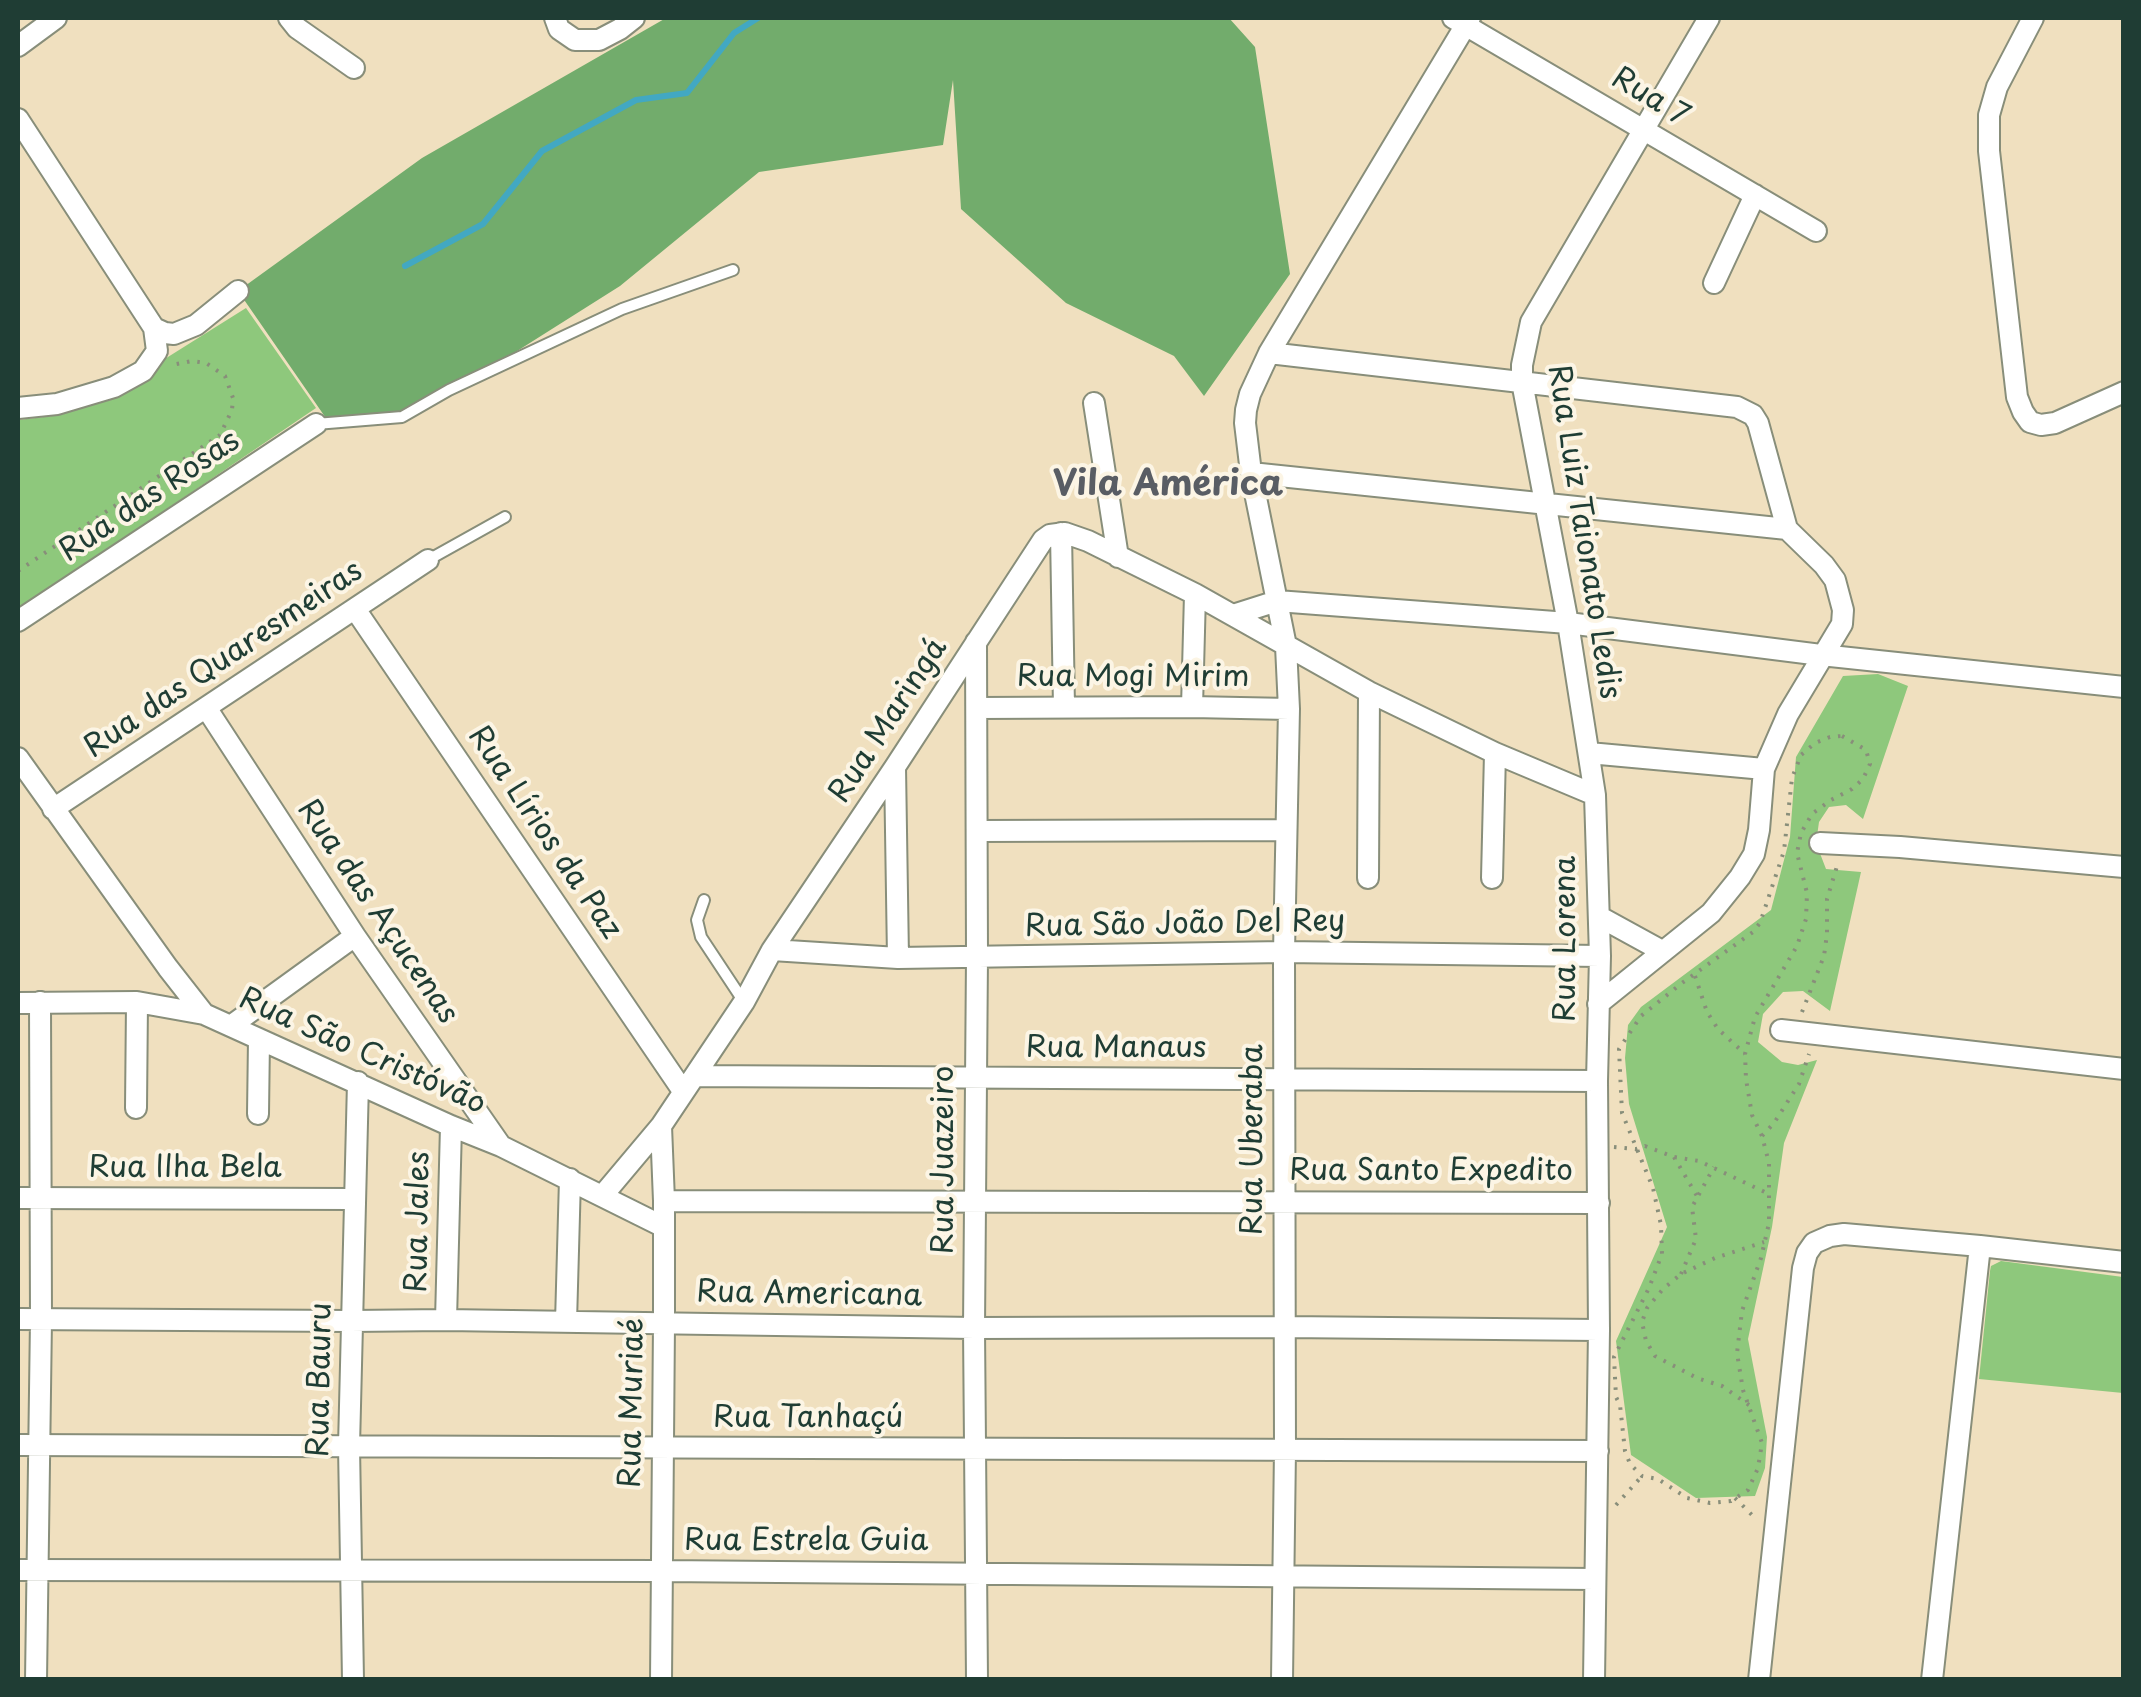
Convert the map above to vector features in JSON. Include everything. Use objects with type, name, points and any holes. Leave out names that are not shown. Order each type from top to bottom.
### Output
[{"type":"street","points":[[18,46],[56,18]]},
{"type":"street","points":[[289,18],[297,28],[354,68]]},
{"type":"street","points":[[557,23],[575,40],[599,40],[634,18]]},
{"type":"street","name":"Rua Luiz Taionato Ledis","points":[[1595,794],[1522,365],[1531,322],[1709,18]]},
{"type":"street","points":[[2033,18],[1997,86],[1989,115],[1988,151],[2017,397],[2030,422],[2041,425],[2124,392]]},
{"type":"street","points":[[1463,20],[1268,353],[1737,407],[1752,414],[1758,423],[1787,528],[1824,565],[1834,580],[1843,610],[1842,624],[1788,714],[1764,769],[1754,854],[1711,913],[1598,1004]]},
{"type":"street","name":"Rua 7","points":[[1463,20],[1816,232]]},
{"type":"street","points":[[18,119],[154,328],[156,351],[142,372],[114,387],[58,404],[18,408]]},
{"type":"street","points":[[1714,283],[1755,195]]},
{"type":"street","points":[[154,328],[174,334],[196,324],[238,291]]},
{"type":"street","name":"Rua Uberaba","points":[[1268,353],[1250,394],[1245,423],[1286,646],[1288,709],[1282,1680]]},
{"type":"street","points":[[1094,402],[1118,557]]},
{"type":"street","name":"Rua das Rosas","points":[[18,621],[316,424]]},
{"type":"street","points":[[1251,472],[1787,528]]},
{"type":"street","points":[[1064,707],[1061,533],[1074,534],[1196,594],[1368,692],[1495,754],[1595,794]]},
{"type":"street","name":"Rua Maringá","points":[[772,950],[1043,540],[1061,533]]},
{"type":"street","name":"Rua das Quaresmeiras","points":[[53,809],[428,560]]},
{"type":"street","points":[[1192,707],[1196,594]]},
{"type":"street","points":[[1233,615],[1277,602],[1568,623],[2124,687]]},
{"type":"street","name":"Rua Lírios da Paz","points":[[355,609],[689,1084]]},
{"type":"street","name":"Rua Juazeiro","points":[[976,641],[977,1680]]},
{"type":"street","points":[[1368,692],[1368,878]]},
{"type":"street","name":"Rua Mogi Mirim","points":[[977,708],[1288,709]]},
{"type":"street","name":"Rua das Açucenas","points":[[207,709],[355,936],[502,1146]]},
{"type":"street","points":[[1492,878],[1495,754]]},
{"type":"street","points":[[1589,754],[1764,769]]},
{"type":"street","points":[[18,758],[204,1014]]},
{"type":"street","points":[[895,767],[898,958]]},
{"type":"street","name":"Rua Lorena","points":[[1594,1680],[1600,1330],[1600,917],[1595,794]]},
{"type":"street","points":[[978,831],[1286,830]]},
{"type":"street","points":[[1820,843],[2124,867]]},
{"type":"street","points":[[1600,917],[1662,951]]},
{"type":"street","points":[[232,1025],[355,936]]},
{"type":"street","points":[[603,1195],[661,1126],[744,1002],[772,950]]},
{"type":"street","name":"Rua São João Del Rey","points":[[772,950],[898,958],[1284,952],[1600,956]]},
{"type":"street","points":[[136,1108],[138,1002],[159,987],[168,968]]},
{"type":"street","name":"Rua São Cristóvão","points":[[18,1002],[138,1002],[204,1014],[502,1146],[664,1227]]},
{"type":"street","points":[[36,1680],[28,1570],[40,1444],[40,1002]]},
{"type":"street","points":[[1796,1032],[2124,1069]]},
{"type":"street","points":[[258,1114],[260,1039]]},
{"type":"street","name":"Rua Manaus","points":[[689,1084],[975,1078],[1597,1081]]},
{"type":"street","name":"Rua Bauru","points":[[353,1680],[349,1446],[358,1082]]},
{"type":"street","name":"Rua Jales","points":[[446,1320],[451,1126]]},
{"type":"street","name":"Rua Muriaé","points":[[661,1126],[662,1680]]},
{"type":"street","points":[[566,1322],[570,1178]]},
{"type":"street","name":"Rua Ilha Bela","points":[[18,1198],[353,1199]]},
{"type":"street","name":"Rua Santo Expedito","points":[[664,1201],[1599,1203]]},
{"type":"street","points":[[1759,1680],[1803,1268],[1814,1243],[1844,1234],[2124,1262]]},
{"type":"street","points":[[1932,1680],[1980,1246]]},
{"type":"street","name":"Rua Americana","points":[[18,1319],[1600,1330]]},
{"type":"street","name":"Rua Tanhaçú","points":[[18,1444],[1598,1451]]},
{"type":"street","name":"Rua Estrela Guia","points":[[28,1570],[1595,1579]]},
{"type":"lane","points":[[316,424],[402,417],[449,390],[622,309],[733,270]]},
{"type":"lane","points":[[428,560],[506,517]]},
{"type":"lane","points":[[704,900],[697,920],[701,937],[744,1002]]},
{"type":"path","points":[[18,568],[220,435],[232,410],[233,398],[225,376],[206,363],[174,364]]},
{"type":"path","points":[[1842,736],[1857,743],[1866,750],[1870,764],[1863,779],[1812,814],[1801,833],[1796,854],[1807,893],[1806,919],[1797,946],[1756,1017],[1745,1054],[1752,1115],[1769,1163],[1769,1223],[1742,1311],[1737,1353],[1743,1390],[1762,1443],[1758,1468],[1748,1490],[1731,1501],[1710,1503],[1687,1498],[1658,1479],[1642,1476],[1630,1464],[1616,1397],[1614,1357],[1662,1254],[1654,1188],[1622,1113],[1619,1049],[1642,1016],[1695,974],[1760,924],[1784,852],[1792,778],[1801,756],[1830,737],[1842,736]]},
{"type":"path","points":[[1762,1136],[1799,1084],[1808,1057],[1796,1032],[1824,956],[1827,899],[1844,844]]},
{"type":"path","points":[[1695,974],[1707,1012],[1745,1054]]},
{"type":"path","points":[[1598,1147],[1645,1146],[1674,1157],[1698,1160],[1769,1194]]},
{"type":"path","points":[[1674,1157],[1697,1196]]},
{"type":"path","points":[[1681,1274],[1696,1239],[1692,1207],[1715,1166]]},
{"type":"path","points":[[1749,1405],[1722,1386],[1654,1356],[1642,1322],[1648,1308],[1681,1274],[1764,1242]]},
{"type":"path","points":[[1597,1505],[1614,1506],[1642,1476]]},
{"type":"path","points":[[1735,1498],[1759,1522],[1776,1524]]},
{"type":"green space","points":[[666,18],[1229,18],[1255,47],[1290,274],[1204,396],[1174,356],[1066,303],[961,209],[953,80],[943,145],[759,172],[620,286],[476,377],[402,417],[330,424],[238,291],[422,158]]},
{"type":"green space","points":[[246,308],[316,408],[18,610],[18,420],[52,416],[93,404]]},
{"type":"green space","points":[[1878,674],[1908,686],[1863,819],[1846,805],[1829,807],[1819,822],[1816,843],[1826,869],[1861,872],[1830,1011],[1803,991],[1783,992],[1763,1014],[1758,1042],[1782,1062],[1798,1065],[1817,1060],[1784,1143],[1772,1227],[1748,1339],[1767,1437],[1765,1468],[1755,1496],[1696,1498],[1631,1455],[1616,1341],[1667,1227],[1629,1104],[1625,1058],[1628,1025],[1641,1007],[1771,910],[1790,837],[1796,757],[1843,676]]},
{"type":"green space","points":[[2001,1261],[2123,1277],[2123,1393],[1979,1379],[1990,1271],[1991,1266]]},
{"type":"waterway","points":[[405,266],[483,224],[542,151],[636,100],[687,93],[734,33],[758,18]]},
{"type":"district","name":"Vila América","points":[[1168,485]]}]
